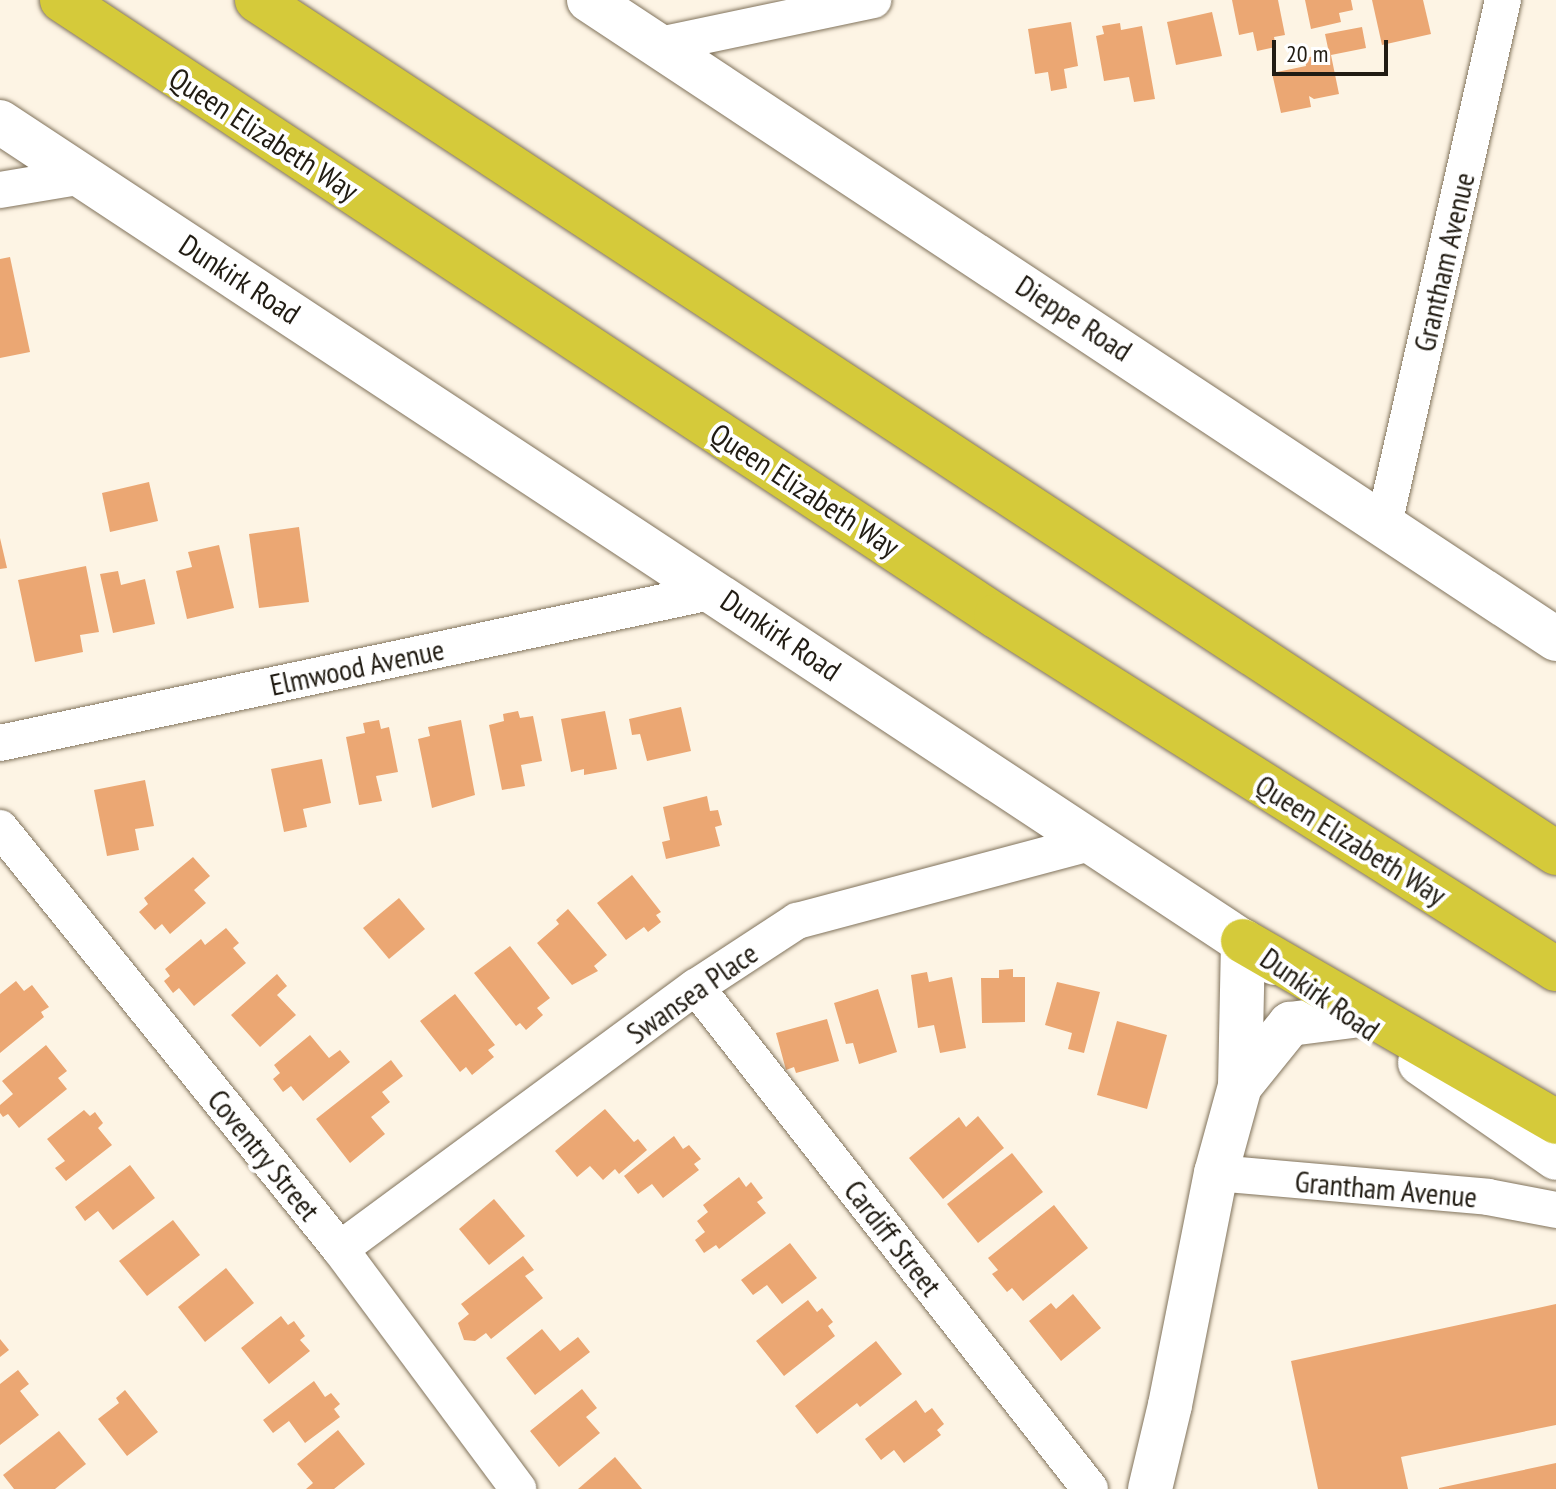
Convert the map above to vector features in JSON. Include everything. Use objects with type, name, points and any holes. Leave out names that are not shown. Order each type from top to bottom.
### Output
[{"type":"highway","name":"Queen Elizabeth Way","points":[[62,0],[996,616],[1556,969]]},
{"type":"highway","points":[[257,0],[1556,853]]},
{"type":"highway","points":[[1243,941],[1370,1021],[1556,1122]]},
{"type":"street","name":"Dieppe Road","points":[[589,0],[1556,639]]},
{"type":"street","points":[[660,45],[873,0]]},
{"type":"street","name":"Grantham Avenue","points":[[1384,524],[1503,0]]},
{"type":"street","name":"Dunkirk Road","points":[[0,122],[1243,941]]},
{"type":"street","points":[[0,190],[84,176]]},
{"type":"street","name":"Elmwood Avenue","points":[[0,743],[715,591]]},
{"type":"street","name":"Coventry Street","points":[[0,828],[340,1249],[518,1489]]},
{"type":"street","name":"Swansea Place","points":[[340,1249],[696,987],[797,921],[1093,842]]},
{"type":"street","points":[[1150,1489],[1170,1405],[1216,1173],[1240,1086],[1243,941]]},
{"type":"street","name":"Cardiff Street","points":[[696,987],[1090,1489]]},
{"type":"street","points":[[1240,1086],[1290,1024],[1370,1021]]},
{"type":"street","name":"Dunkirk Road","points":[[1370,1021],[1556,1158]]},
{"type":"street","name":"Grantham Avenue","points":[[1216,1173],[1488,1197],[1556,1210]]},
{"type":"building","points":[[1232,0],[1278,0],[1285,35],[1274,37],[1276,47],[1257,51],[1253,32],[1239,35]]},
{"type":"building","points":[[1305,0],[1351,0],[1353,10],[1339,13],[1341,22],[1311,29]]},
{"type":"building","points":[[1372,0],[1423,0],[1431,34],[1382,45]]},
{"type":"building","points":[[1212,12],[1222,56],[1176,65],[1167,22]]},
{"type":"building","points":[[1071,22],[1078,66],[1064,69],[1067,88],[1051,91],[1048,72],[1035,74],[1028,29]]},
{"type":"building","points":[[1120,23],[1121,30],[1142,26],[1155,99],[1134,102],[1129,77],[1104,81],[1096,36],[1104,34],[1102,26]]},
{"type":"building","points":[[1362,27],[1366,48],[1331,55],[1339,94],[1314,99],[1309,96],[1311,107],[1281,113],[1272,73],[1306,66],[1305,58],[1329,53],[1325,34]]},
{"type":"building","points":[[10,257],[30,352],[0,358],[0,259]]},
{"type":"building","points":[[149,482],[158,521],[110,532],[102,493]]},
{"type":"building","points":[[299,527],[309,602],[259,608],[249,534]]},
{"type":"building","points":[[0,538],[7,568],[0,569]]},
{"type":"building","points":[[219,545],[234,608],[187,619],[176,571],[192,567],[188,552]]},
{"type":"building","points":[[86,566],[99,632],[80,635],[83,652],[35,662],[18,580]]},
{"type":"building","points":[[118,571],[121,585],[145,579],[155,624],[113,633],[100,574]]},
{"type":"building","points":[[681,707],[691,751],[647,761],[640,734],[632,735],[629,719]]},
{"type":"building","points":[[518,711],[520,718],[533,716],[542,761],[521,765],[525,786],[502,790],[489,725],[504,721],[503,714]]},
{"type":"building","points":[[605,711],[617,769],[584,775],[584,769],[571,772],[561,719]]},
{"type":"building","points":[[379,720],[381,729],[389,727],[398,772],[376,776],[382,801],[359,805],[346,737],[365,733],[363,723]]},
{"type":"building","points":[[461,720],[475,795],[432,808],[418,739],[430,736],[428,727]]},
{"type":"building","points":[[322,759],[331,803],[303,809],[307,827],[284,832],[271,769]]},
{"type":"building","points":[[145,780],[154,826],[135,829],[139,850],[107,856],[94,790]]},
{"type":"building","points":[[707,796],[710,811],[718,810],[722,825],[715,827],[720,846],[666,859],[662,842],[670,840],[663,807]]},
{"type":"building","points":[[193,857],[210,876],[194,890],[206,903],[170,934],[162,924],[155,930],[139,912],[148,904],[144,898]]},
{"type":"building","points":[[632,875],[661,912],[656,915],[661,922],[648,932],[644,927],[626,940],[597,903]]},
{"type":"building","points":[[399,898],[425,929],[389,959],[363,928]]},
{"type":"building","points":[[568,909],[607,955],[594,966],[598,971],[572,985],[537,943],[559,924],[556,920]]},
{"type":"building","points":[[226,928],[239,943],[233,948],[246,963],[194,1006],[179,988],[173,993],[164,981],[170,976],[165,969],[201,939],[205,945]]},
{"type":"building","points":[[510,946],[550,998],[537,1008],[543,1015],[526,1030],[520,1023],[516,1026],[474,973]]},
{"type":"building","points":[[1013,969],[1013,977],[1025,977],[1025,1022],[982,1023],[981,978],[999,978],[999,970]]},
{"type":"building","points":[[927,972],[929,982],[952,977],[966,1048],[940,1053],[934,1025],[918,1028],[911,975]]},
{"type":"building","points":[[277,974],[287,986],[277,995],[296,1015],[260,1047],[231,1015]]},
{"type":"building","points":[[16,981],[24,991],[32,985],[49,1007],[41,1012],[44,1017],[0,1053],[0,994]]},
{"type":"building","points":[[1057,982],[1100,992],[1084,1053],[1068,1049],[1072,1033],[1045,1025]]},
{"type":"building","points":[[878,989],[897,1052],[859,1064],[853,1043],[846,1044],[834,1003]]},
{"type":"building","points":[[455,994],[495,1045],[488,1050],[494,1057],[472,1075],[466,1067],[460,1072],[420,1021]]},
{"type":"building","points":[[827,1019],[839,1061],[796,1073],[794,1067],[786,1070],[776,1033]]},
{"type":"building","points":[[1117,1021],[1167,1035],[1147,1109],[1097,1095]]},
{"type":"building","points":[[310,1035],[329,1058],[340,1050],[350,1062],[303,1101],[291,1086],[283,1092],[273,1079],[280,1073],[274,1065]]},
{"type":"building","points":[[46,1045],[67,1071],[58,1078],[67,1089],[19,1128],[8,1114],[3,1117],[0,1113],[0,1105],[13,1094],[2,1081]]},
{"type":"building","points":[[391,1060],[403,1076],[382,1092],[390,1102],[371,1117],[385,1134],[350,1163],[316,1119]]},
{"type":"building","points":[[605,1109],[634,1142],[638,1139],[647,1150],[619,1174],[615,1169],[603,1180],[590,1166],[577,1177],[555,1151]]},
{"type":"building","points":[[84,1110],[90,1116],[95,1112],[103,1123],[98,1128],[112,1145],[66,1181],[55,1168],[65,1161],[47,1139]]},
{"type":"building","points":[[978,1116],[1004,1148],[943,1199],[909,1158],[959,1117],[966,1127]]},
{"type":"building","points":[[674,1136],[683,1149],[689,1145],[701,1159],[694,1164],[699,1170],[663,1198],[652,1184],[638,1194],[624,1176]]},
{"type":"building","points":[[1012,1153],[1043,1192],[978,1243],[947,1204]]},
{"type":"building","points":[[130,1165],[155,1198],[113,1230],[98,1211],[85,1221],[75,1207]]},
{"type":"building","points":[[739,1177],[746,1187],[751,1182],[763,1198],[757,1202],[766,1213],[719,1249],[716,1245],[704,1253],[695,1240],[705,1232],[697,1221],[708,1212],[703,1205]]},
{"type":"building","points":[[494,1199],[525,1236],[489,1265],[459,1229]]},
{"type":"building","points":[[1054,1205],[1088,1248],[1023,1301],[1012,1288],[1007,1292],[992,1274],[998,1270],[988,1258]]},
{"type":"building","points":[[173,1220],[200,1255],[147,1296],[119,1261]]},
{"type":"building","points":[[790,1243],[817,1278],[782,1304],[767,1285],[753,1295],[741,1280]]},
{"type":"building","points":[[523,1256],[534,1270],[525,1276],[543,1298],[491,1339],[486,1333],[475,1341],[464,1340],[458,1323],[469,1314],[461,1304]]},
{"type":"building","points":[[226,1268],[254,1303],[205,1342],[178,1307]]},
{"type":"building","points":[[1073,1294],[1101,1328],[1061,1361],[1029,1321],[1051,1303],[1056,1309]]},
{"type":"building","points":[[808,1300],[817,1312],[822,1308],[833,1322],[828,1326],[835,1336],[784,1376],[756,1341]]},
{"type":"building","points":[[1556,1304],[1556,1425],[1401,1457],[1408,1489],[1318,1489],[1291,1361]]},
{"type":"building","points":[[281,1316],[288,1325],[294,1321],[305,1336],[300,1340],[310,1351],[269,1384],[241,1348]]},
{"type":"building","points":[[542,1329],[560,1351],[578,1337],[590,1352],[535,1395],[506,1358]]},
{"type":"building","points":[[0,1339],[9,1350],[0,1357]]},
{"type":"building","points":[[876,1341],[902,1374],[860,1407],[857,1403],[817,1434],[795,1406]]},
{"type":"building","points":[[18,1370],[29,1384],[20,1391],[39,1415],[0,1445],[0,1384]]},
{"type":"building","points":[[314,1381],[325,1397],[331,1393],[340,1404],[334,1409],[340,1417],[305,1443],[289,1421],[273,1433],[263,1420]]},
{"type":"building","points":[[582,1389],[597,1408],[586,1417],[600,1433],[559,1467],[530,1431]]},
{"type":"building","points":[[125,1390],[158,1432],[127,1456],[98,1419],[119,1403],[116,1398]]},
{"type":"building","points":[[916,1400],[925,1413],[932,1408],[944,1424],[937,1430],[941,1435],[904,1463],[894,1450],[881,1460],[865,1439]]},
{"type":"building","points":[[338,1430],[365,1464],[334,1489],[306,1489],[313,1483],[297,1464]]},
{"type":"building","points":[[59,1431],[86,1464],[55,1489],[14,1489],[3,1475]]},
{"type":"building","points":[[615,1457],[642,1489],[578,1489]]},
{"type":"building","points":[[1556,1463],[1556,1489],[1439,1489],[1439,1488]]}]
